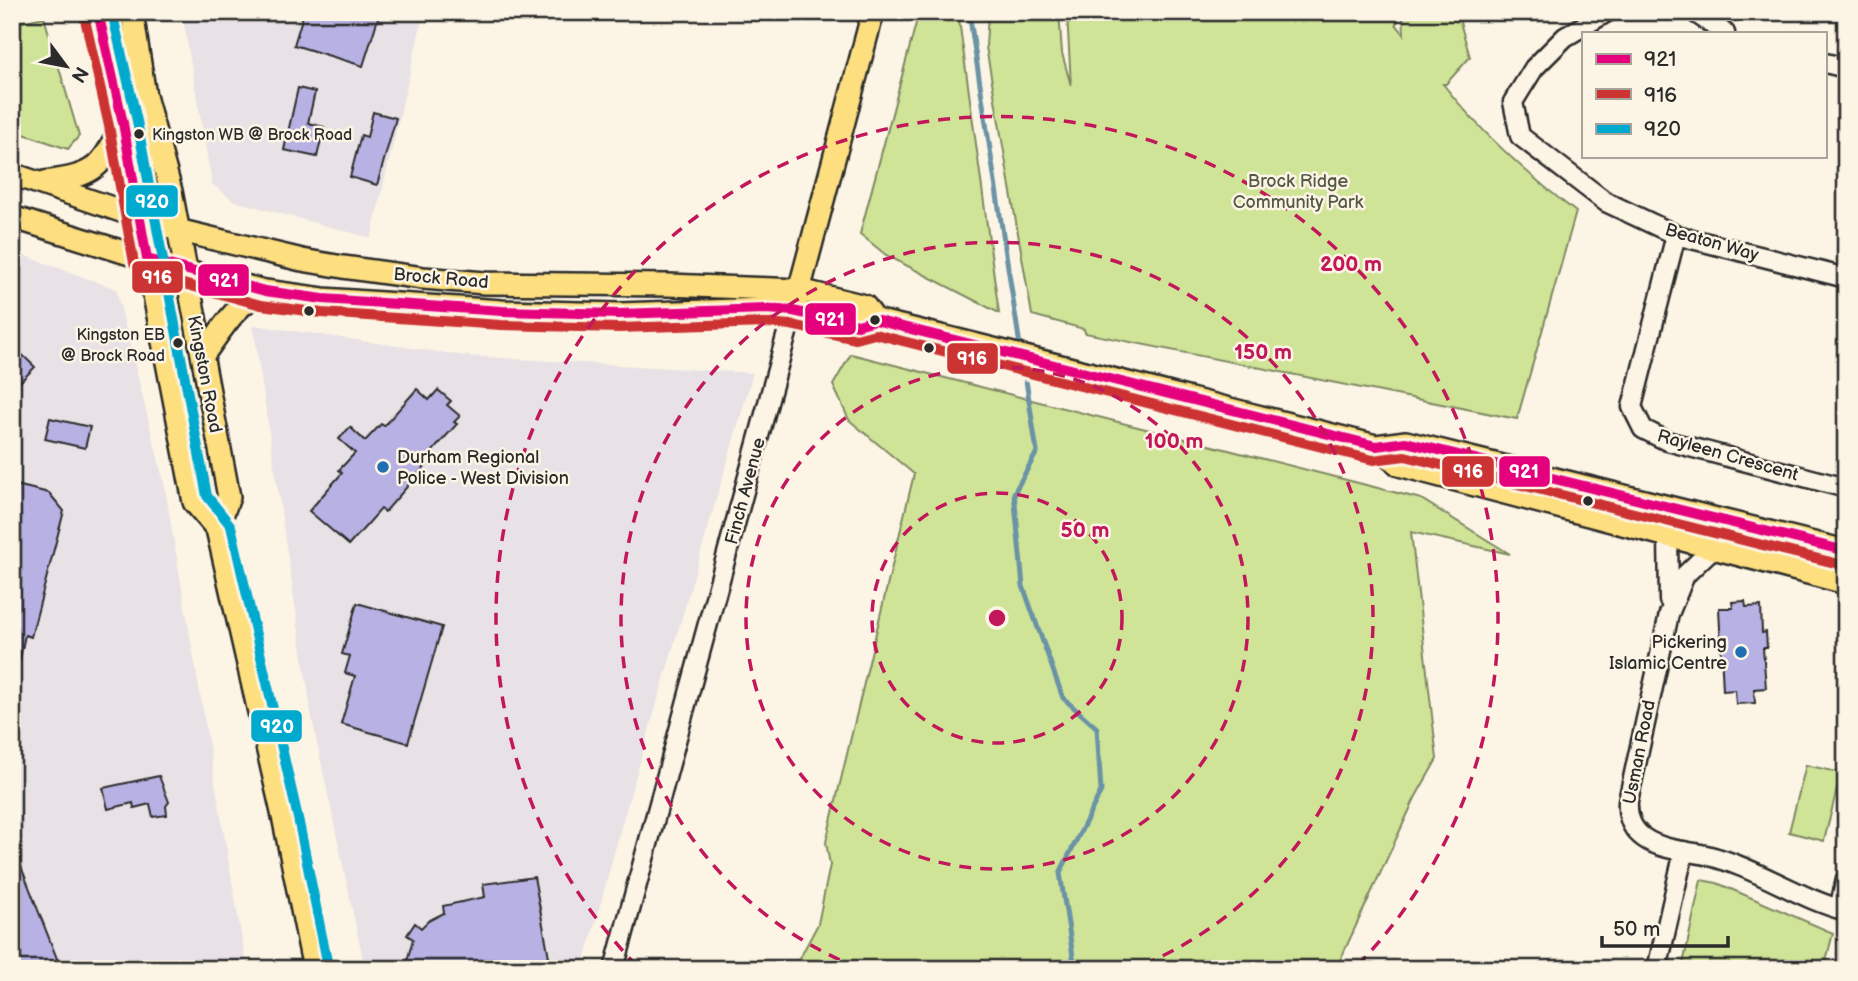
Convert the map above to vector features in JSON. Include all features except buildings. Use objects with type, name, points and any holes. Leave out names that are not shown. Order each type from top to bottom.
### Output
[{"type":"main road","name":"Kingston Road","points":[[98,12],[123,123],[146,259],[194,502],[217,529],[284,821],[314,969]]},
{"type":"main road","name":"Kingston Road","points":[[132,12],[145,96],[171,191],[184,271],[229,497],[217,529]]},
{"type":"main road","name":"Finch Avenue","points":[[793,311],[873,12]]},
{"type":"main road","points":[[38,183],[74,178],[97,168],[123,123]]},
{"type":"main road","name":"Brock Road","points":[[12,174],[177,230],[302,260],[423,278],[485,283],[800,290],[865,306],[875,320]]},
{"type":"main road","name":"Brock Road","points":[[12,217],[184,271],[265,291],[323,299],[515,311],[619,314],[766,309],[793,311],[858,325],[875,320],[1376,446],[1406,442],[1846,551]]},
{"type":"main road","points":[[202,355],[240,306],[250,297],[265,291]]},
{"type":"main road","name":"Brock Road","points":[[1376,446],[1399,465],[1846,583]]},
{"type":"main road","points":[[1668,535],[1709,516]]},
{"type":"street","name":"Beaton Way","points":[[1607,12],[1565,37],[1534,68],[1513,102],[1520,136],[1606,202],[1676,235],[1846,278]]},
{"type":"street","points":[[1694,12],[1724,32]]},
{"type":"street","points":[[1826,63],[1846,68]]},
{"type":"street","name":"Rayleen Crescent","points":[[1676,235],[1632,407],[1643,429],[1667,441],[1846,488]]},
{"type":"street","name":"Finch Avenue","points":[[614,969],[793,311]]},
{"type":"street","name":"Usman Road","points":[[1668,535],[1669,614]]},
{"type":"street","name":"Usman Road","points":[[1713,548],[1685,575],[1669,614],[1627,814],[1643,838],[1728,861],[1842,910]]},
{"type":"street","points":[[1657,969],[1684,851]]},
{"type":"street","points":[[1842,910],[1846,879]]},
{"type":"shaded area","points":[[182,12],[424,12],[371,238],[234,201],[212,184]]},
{"type":"shaded area","points":[[12,251],[116,289],[164,483],[247,969],[12,969]]},
{"type":"shaded area","points":[[253,325],[466,356],[753,373],[623,820],[583,969],[365,969],[313,724]]},
{"type":"green space","points":[[919,12],[958,12],[999,313],[886,255],[860,234]]},
{"type":"green space","name":"Brock Ridge Community Park","points":[[988,12],[1059,12],[1062,53],[1071,86],[1067,12],[1402,12],[1396,24],[1404,34],[1403,12],[1457,12],[1470,57],[1446,84],[1443,84],[1505,152],[1576,212],[1517,419],[1085,333],[1084,329],[1032,315],[986,47]]},
{"type":"green space","points":[[44,17],[79,136],[68,149],[12,130],[12,24]]},
{"type":"green space","points":[[851,354],[1421,499],[1510,554],[1411,532],[1437,759],[1415,798],[1336,969],[794,969],[818,924],[830,865],[826,842],[914,474],[849,420],[833,385]]},
{"type":"green space","points":[[1806,765],[1841,773],[1824,841],[1789,832]]},
{"type":"green space","points":[[1701,880],[1717,883],[1833,933],[1824,969],[1682,969]]},
{"type":"waterway","points":[[969,12],[1021,352]]},
{"type":"waterway","points":[[1023,361],[1037,452],[1014,493],[1023,586],[1063,698],[1097,728],[1101,791],[1060,873],[1075,969]]},
{"type":"transit line","name":"921","points":[[98,12],[123,123],[147,259],[265,291],[323,299],[502,311],[619,314],[766,309],[793,311],[858,325],[875,320],[1376,446],[1406,442],[1846,551]]},
{"type":"transit line","name":"920","points":[[112,12],[137,121],[207,496],[231,526],[298,818],[328,966]]},
{"type":"transit line","name":"916","points":[[84,15],[109,126],[134,263],[143,273],[261,305],[322,313],[501,325],[619,328],[766,323],[791,325],[856,339],[875,334],[1373,460],[1405,456],[1843,565]]},
{"type":"place","name":"Kingston WB @ Brock Road","points":[[139,134]]},
{"type":"place","name":"Kingston EB @ Brock Road","points":[[178,343]]},
{"type":"place","name":"Durham Regional Police - West Division","points":[[383,467]]},
{"type":"place","name":"Pickering Islamic Centre","points":[[1741,652]]}]
